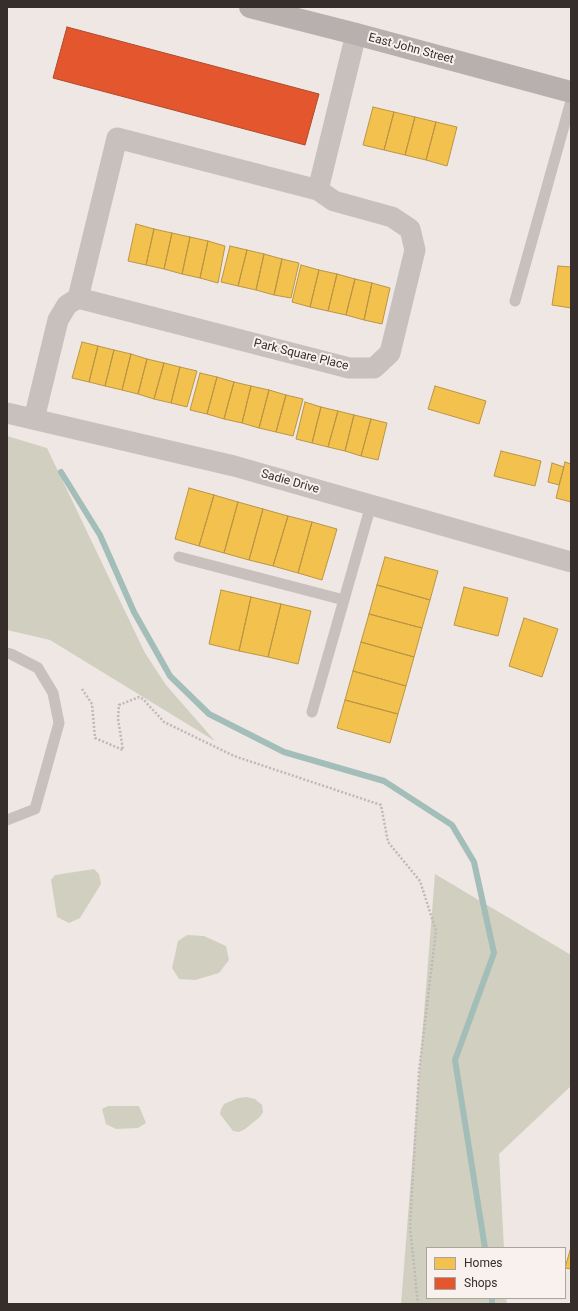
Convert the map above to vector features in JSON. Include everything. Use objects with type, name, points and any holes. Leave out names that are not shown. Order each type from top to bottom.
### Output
[{"type":"main road","name":"East John Street","points":[[250,7],[571,92]]},
{"type":"street","points":[[318,190],[356,34]]},
{"type":"street","name":"Park Square Place","points":[[117,138],[318,190],[334,201],[392,217],[410,229],[415,250],[390,353],[374,368],[349,368],[78,298],[117,138]]},
{"type":"street","points":[[34,419],[58,320],[67,305],[78,298]]},
{"type":"street","name":"Sadie Drive","points":[[7,413],[234,466],[571,562]]},
{"type":"lane","points":[[515,301],[571,102]]},
{"type":"lane","points":[[312,712],[371,505]]},
{"type":"lane","points":[[179,557],[344,600]]},
{"type":"lane","points":[[7,653],[38,668],[53,693],[59,723],[35,809],[7,820]]},
{"type":"path","points":[[82,689],[92,704],[95,738],[123,750],[118,718],[119,705],[138,697],[143,699],[164,722],[234,756],[381,805],[388,842],[420,881],[436,931],[419,1071],[410,1227],[418,1304]]},
{"type":"shaded area","points":[[7,436],[47,448],[145,653],[166,685],[215,741],[50,640],[7,630]]},
{"type":"shaded area","points":[[94,869],[99,874],[101,884],[80,918],[69,923],[57,917],[51,880],[55,875]]},
{"type":"shaded area","points":[[435,874],[571,955],[571,1086],[499,1154],[504,1247],[426,1247],[426,1299],[506,1299],[507,1304],[401,1304]]},
{"type":"shaded area","points":[[187,935],[204,936],[226,946],[229,960],[219,973],[195,980],[179,979],[172,968],[178,941]]},
{"type":"shaded area","points":[[247,1097],[255,1099],[262,1105],[263,1112],[260,1117],[245,1129],[239,1132],[233,1131],[220,1114],[221,1109],[224,1104],[238,1098]]},
{"type":"shaded area","points":[[108,1106],[139,1106],[146,1123],[138,1128],[116,1129],[106,1124],[102,1109]]},
{"type":"building: Homes","points":[[373,107],[394,112],[384,150],[363,145]]},
{"type":"building: Homes","points":[[394,112],[415,117],[405,155],[384,150]]},
{"type":"building: Homes","points":[[415,117],[436,122],[426,160],[405,155]]},
{"type":"building: Homes","points":[[436,122],[457,127],[447,166],[426,160]]},
{"type":"building: Homes","points":[[136,224],[154,229],[146,265],[128,261]]},
{"type":"building: Homes","points":[[154,229],[172,233],[164,269],[146,265]]},
{"type":"building: Homes","points":[[172,233],[190,237],[182,274],[164,269]]},
{"type":"building: Homes","points":[[190,237],[208,241],[200,278],[182,274]]},
{"type":"building: Homes","points":[[208,241],[225,246],[218,283],[200,278]]},
{"type":"building: Homes","points":[[230,246],[247,250],[238,286],[221,282]]},
{"type":"building: Homes","points":[[247,250],[264,254],[256,290],[238,286]]},
{"type":"building: Homes","points":[[264,254],[282,259],[274,295],[256,290]]},
{"type":"building: Homes","points":[[282,259],[299,263],[291,298],[274,295]]},
{"type":"building: Homes","points":[[301,265],[319,270],[310,307],[292,302]]},
{"type":"building: Homes","points":[[558,266],[571,267],[571,308],[552,305]]},
{"type":"building: Homes","points":[[319,270],[337,274],[328,311],[310,307]]},
{"type":"building: Homes","points":[[337,274],[355,279],[346,315],[328,311]]},
{"type":"building: Homes","points":[[355,279],[372,283],[364,320],[346,315]]},
{"type":"building: Homes","points":[[372,283],[390,288],[382,324],[364,320]]},
{"type":"building: Homes","points":[[82,342],[98,346],[89,382],[72,378]]},
{"type":"building: Homes","points":[[98,346],[114,350],[105,386],[89,382]]},
{"type":"building: Homes","points":[[114,350],[131,354],[122,390],[105,386]]},
{"type":"building: Homes","points":[[131,354],[147,359],[138,394],[122,390]]},
{"type":"building: Homes","points":[[147,359],[164,363],[154,399],[138,394]]},
{"type":"building: Homes","points":[[164,363],[180,367],[171,403],[154,399]]},
{"type":"building: Homes","points":[[180,367],[197,371],[187,407],[171,403]]},
{"type":"building: Homes","points":[[200,373],[217,377],[207,414],[190,410]]},
{"type":"building: Homes","points":[[217,377],[234,382],[224,419],[207,414]]},
{"type":"building: Homes","points":[[234,382],[251,386],[242,423],[224,419]]},
{"type":"building: Homes","points":[[251,386],[269,390],[259,428],[242,423]]},
{"type":"building: Homes","points":[[435,386],[486,401],[479,424],[428,409]]},
{"type":"building: Homes","points":[[269,390],[286,395],[276,432],[259,428]]},
{"type":"building: Homes","points":[[286,395],[303,399],[293,436],[276,432]]},
{"type":"building: Homes","points":[[305,402],[321,407],[312,443],[296,439]]},
{"type":"building: Homes","points":[[321,407],[338,411],[328,447],[312,443]]},
{"type":"building: Homes","points":[[338,411],[354,415],[345,451],[328,447]]},
{"type":"building: Homes","points":[[354,415],[371,419],[361,456],[345,451]]},
{"type":"building: Homes","points":[[371,419],[387,423],[378,460],[361,456]]},
{"type":"building: Homes","points":[[501,451],[541,461],[535,486],[494,476]]},
{"type":"building: Homes","points":[[565,462],[571,464],[571,502],[556,498]]},
{"type":"building: Homes","points":[[552,463],[564,467],[559,485],[548,482]]},
{"type":"building: Homes","points":[[189,488],[214,495],[199,546],[175,539]]},
{"type":"building: Homes","points":[[214,495],[238,502],[224,553],[199,546]]},
{"type":"building: Homes","points":[[238,502],[263,509],[249,560],[224,553]]},
{"type":"building: Homes","points":[[263,509],[288,516],[273,566],[249,560]]},
{"type":"building: Homes","points":[[288,516],[312,522],[298,573],[273,566]]},
{"type":"building: Homes","points":[[312,522],[337,529],[322,580],[298,573]]},
{"type":"building: Homes","points":[[385,557],[438,571],[430,600],[377,585]]},
{"type":"building: Homes","points":[[377,585],[430,600],[422,628],[369,614]]},
{"type":"building: Homes","points":[[464,587],[508,598],[498,636],[454,625]]},
{"type":"building: Homes","points":[[221,590],[251,597],[239,651],[209,644]]},
{"type":"building: Homes","points":[[251,597],[281,604],[268,657],[239,651]]},
{"type":"building: Homes","points":[[281,604],[311,611],[298,664],[268,657]]},
{"type":"building: Homes","points":[[369,614],[422,628],[414,657],[361,642]]},
{"type":"building: Homes","points":[[524,618],[558,629],[542,677],[509,666]]},
{"type":"building: Homes","points":[[361,642],[414,657],[406,686],[353,671]]},
{"type":"building: Homes","points":[[353,671],[406,686],[398,714],[345,700]]},
{"type":"building: Homes","points":[[345,700],[398,714],[390,743],[337,728]]},
{"type":"building: Homes","points":[[571,1247],[571,1269],[566,1268]]},
{"type":"building: Shops","points":[[67,27],[319,94],[305,145],[53,78]]},
{"type":"waterway","points":[[61,472],[100,535],[134,612],[170,676],[209,714],[284,752],[384,781],[452,825],[474,862],[494,953],[455,1060],[485,1247]]},
{"type":"waterway","points":[[492,1299],[492,1304]]}]
